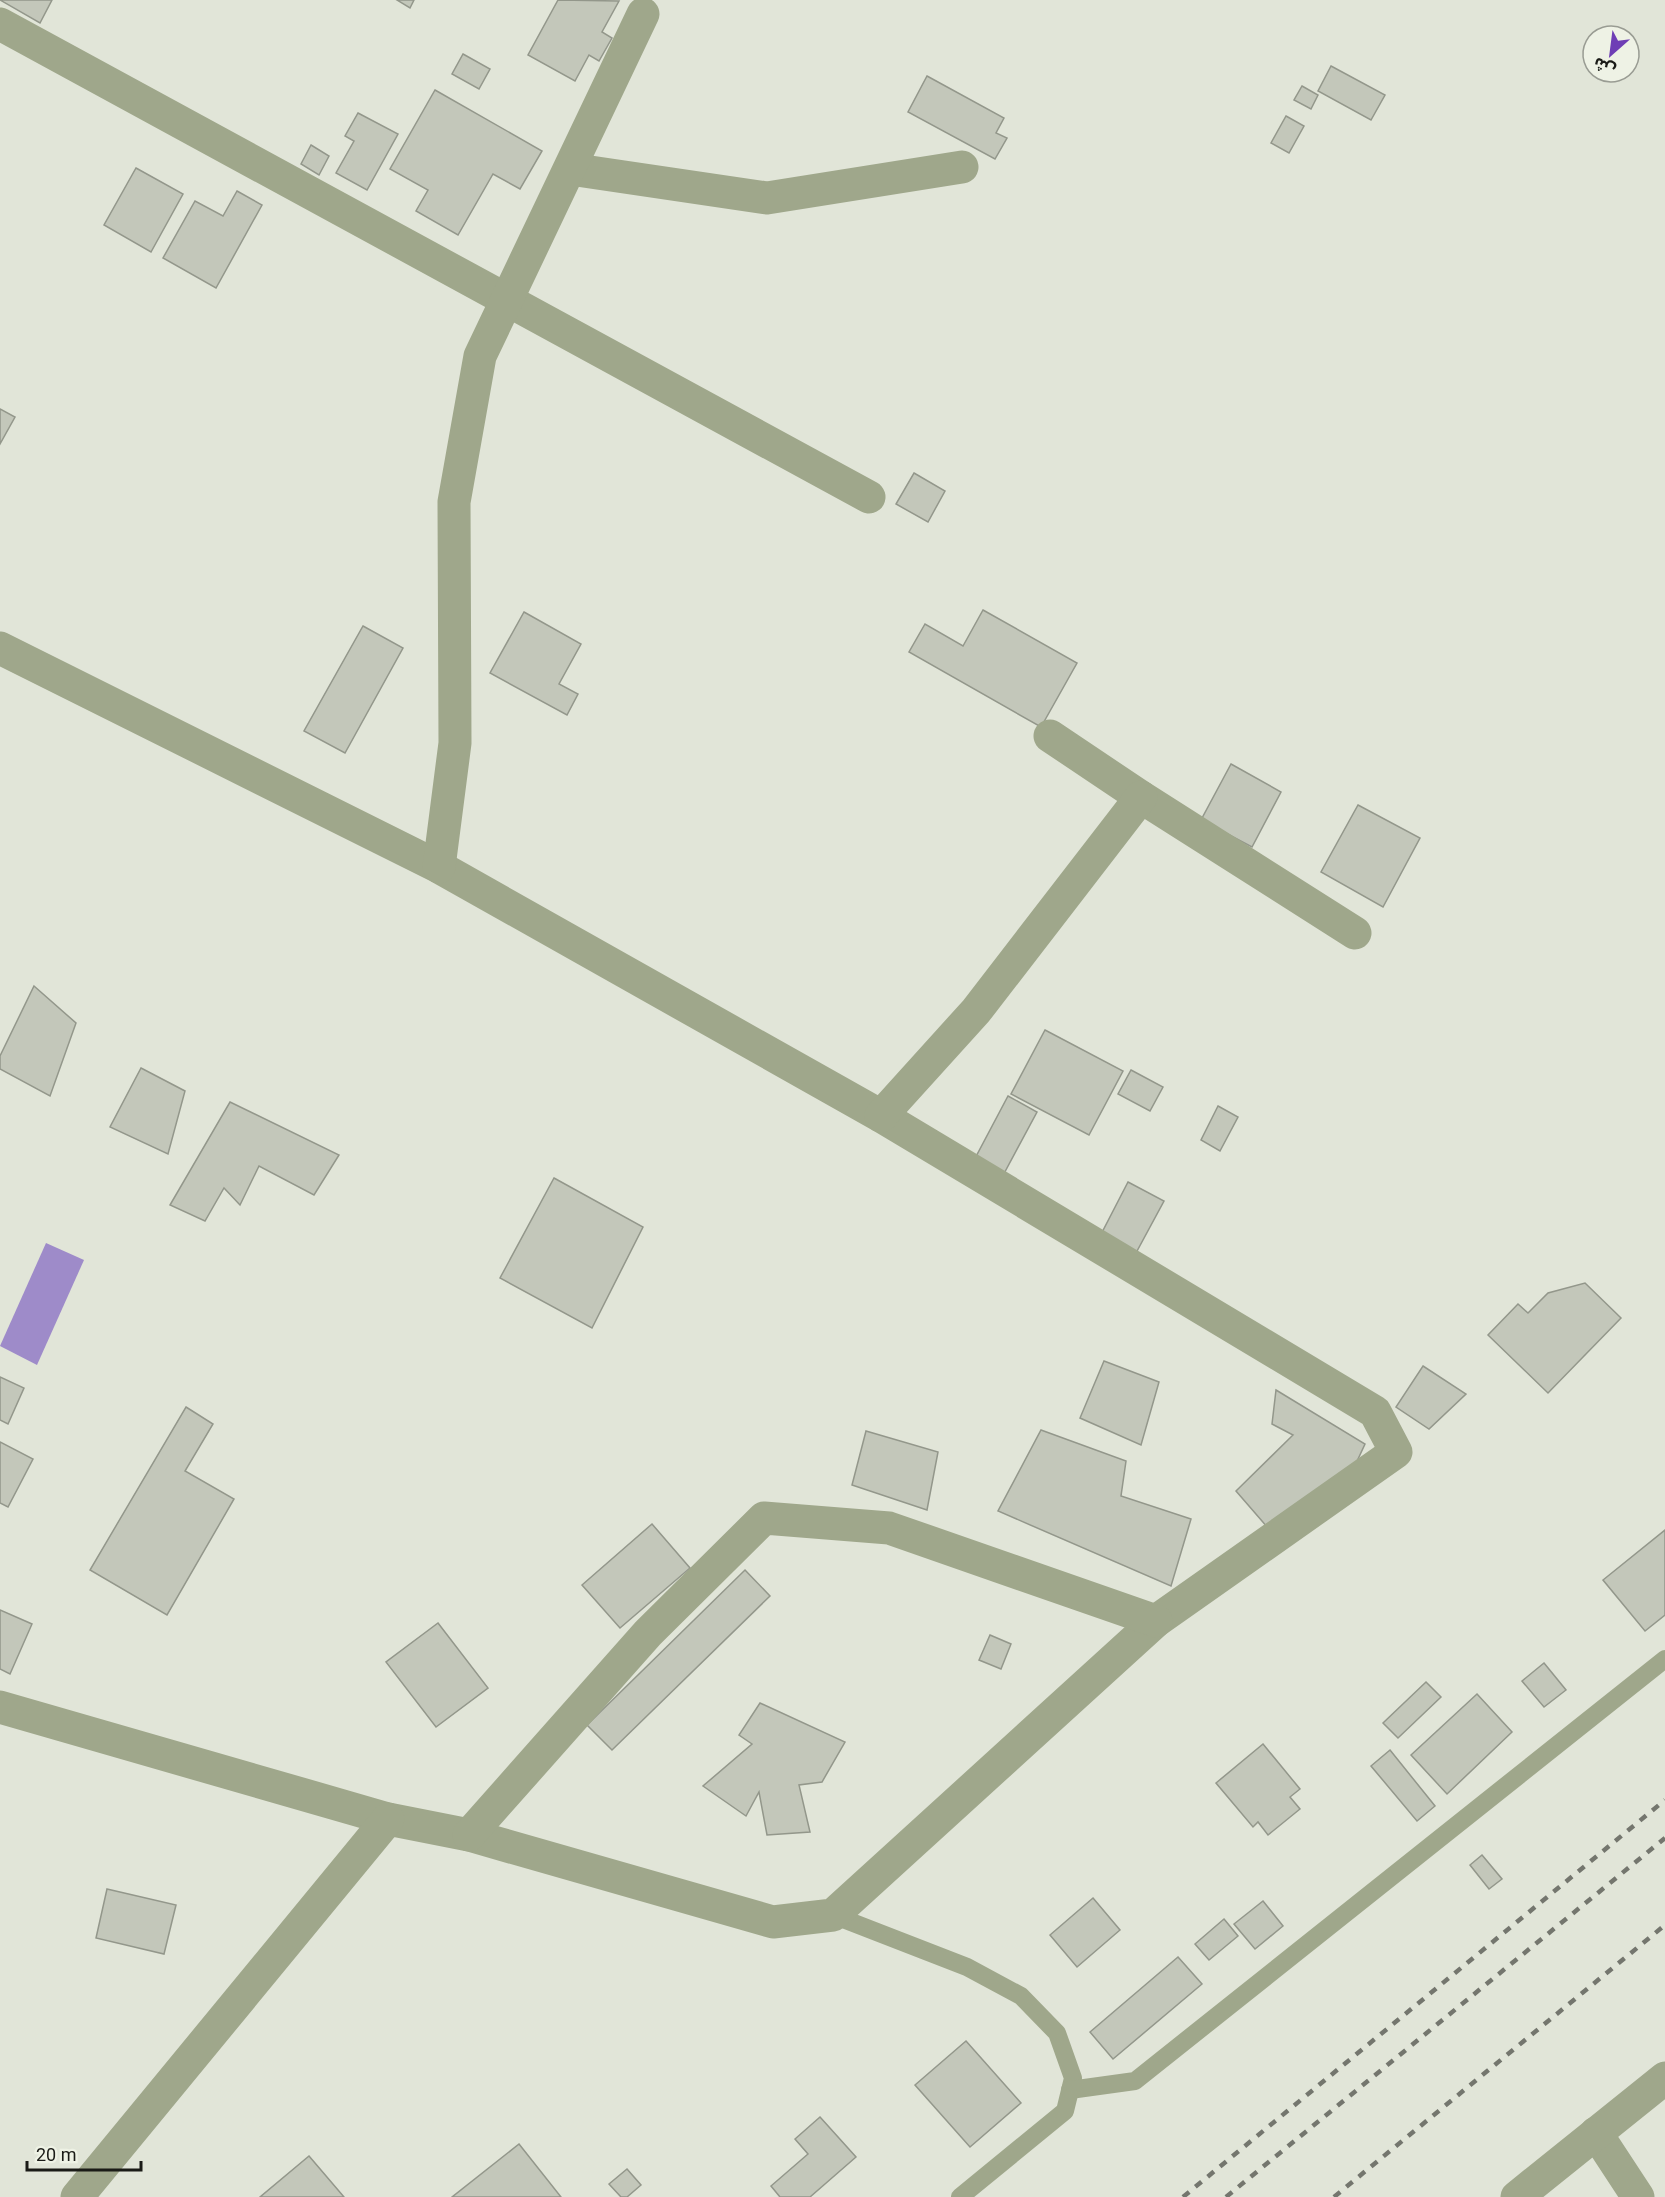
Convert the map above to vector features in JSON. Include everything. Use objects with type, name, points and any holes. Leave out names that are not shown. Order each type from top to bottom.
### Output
[{"type":"street","points":[[439,867],[455,743],[454,502],[480,356],[643,14]]},
{"type":"street","points":[[0,24],[869,497]]},
{"type":"street","points":[[570,169],[767,198],[962,167]]},
{"type":"street","points":[[0,648],[439,867],[881,1116],[1375,1412],[1396,1452],[1156,1621],[833,1915],[772,1922],[469,1835],[388,1819],[0,1707]]},
{"type":"street","points":[[1050,736],[1354,933]]},
{"type":"street","points":[[881,1116],[976,1011],[1141,797]]},
{"type":"street","points":[[469,1835],[648,1634],[764,1518],[889,1528],[1156,1621]]},
{"type":"street","points":[[77,2197],[388,1819]]},
{"type":"street","points":[[1517,2197],[1665,2078]]},
{"type":"street","points":[[1596,2133],[1638,2197]]},
{"type":"lane","points":[[1070,2091],[1135,2081],[1665,1659]]},
{"type":"lane","points":[[833,1915],[967,1967],[1021,1996],[1057,2033],[1073,2078],[1065,2111],[960,2197]]},
{"type":"shaded area","points":[[46,1243],[84,1260],[37,1365],[0,1346]]},
{"type":"building","points":[[0,0],[52,0],[40,23]]},
{"type":"building","points":[[397,0],[414,0],[410,8]]},
{"type":"building","points":[[558,0],[619,1],[602,32],[612,38],[599,61],[589,55],[575,81],[528,55]]},
{"type":"building","points":[[463,54],[490,69],[479,89],[452,74]]},
{"type":"building","points":[[1331,66],[1385,95],[1371,120],[1318,91]]},
{"type":"building","points":[[927,76],[1004,118],[996,133],[1007,138],[995,159],[908,112]]},
{"type":"building","points":[[1302,86],[1318,95],[1311,109],[1294,100]]},
{"type":"building","points":[[435,90],[542,151],[520,189],[493,174],[458,235],[416,211],[428,190],[390,169]]},
{"type":"building","points":[[358,113],[398,134],[367,190],[336,173],[354,141],[345,136]]},
{"type":"building","points":[[1286,116],[1304,126],[1289,153],[1271,143]]},
{"type":"building","points":[[311,145],[329,156],[319,175],[301,164]]},
{"type":"building","points":[[136,168],[183,194],[151,252],[104,225]]},
{"type":"building","points":[[237,191],[262,205],[216,288],[163,258],[195,201],[223,216]]},
{"type":"building","points":[[0,409],[15,417],[0,444]]},
{"type":"building","points":[[914,473],[945,491],[928,522],[896,504]]},
{"type":"building","points":[[983,610],[1077,663],[1041,727],[909,652],[925,624],[963,646]]},
{"type":"building","points":[[524,612],[581,644],[559,684],[578,694],[567,715],[490,673]]},
{"type":"building","points":[[363,626],[403,648],[345,753],[304,731]]},
{"type":"building","points":[[1231,764],[1281,792],[1252,847],[1201,820]]},
{"type":"building","points":[[1358,805],[1420,838],[1383,907],[1321,872]]},
{"type":"building","points":[[34,986],[76,1023],[50,1096],[0,1069],[0,1056]]},
{"type":"building","points":[[1045,1030],[1123,1071],[1089,1135],[1011,1094]]},
{"type":"building","points":[[141,1068],[185,1091],[168,1154],[110,1127]]},
{"type":"building","points":[[1131,1070],[1163,1087],[1150,1111],[1118,1094]]},
{"type":"building","points":[[1008,1096],[1037,1112],[1000,1181],[971,1166]]},
{"type":"building","points":[[230,1102],[339,1155],[314,1195],[259,1166],[240,1205],[224,1188],[205,1221],[170,1205]]},
{"type":"building","points":[[1218,1106],[1238,1117],[1220,1151],[1201,1140]]},
{"type":"building","points":[[554,1178],[643,1227],[592,1328],[500,1278]]},
{"type":"building","points":[[1128,1182],[1164,1201],[1130,1264],[1095,1246]]},
{"type":"building","points":[[1585,1283],[1621,1318],[1548,1393],[1488,1335],[1518,1304],[1528,1313],[1548,1293]]},
{"type":"building","points":[[1104,1361],[1159,1382],[1141,1445],[1080,1418]]},
{"type":"building","points":[[1423,1366],[1466,1394],[1429,1429],[1396,1407]]},
{"type":"building","points":[[0,1377],[24,1388],[8,1424],[0,1420]]},
{"type":"building","points":[[1276,1390],[1365,1444],[1351,1474],[1275,1536],[1236,1491],[1293,1435],[1272,1424]]},
{"type":"building","points":[[186,1407],[213,1424],[185,1471],[234,1499],[167,1615],[90,1570]]},
{"type":"building","points":[[1041,1430],[1126,1461],[1121,1496],[1191,1519],[1171,1586],[998,1511]]},
{"type":"building","points":[[866,1431],[938,1452],[927,1510],[852,1485]]},
{"type":"building","points":[[0,1442],[33,1459],[8,1507],[0,1503]]},
{"type":"building","points":[[652,1524],[690,1568],[620,1628],[582,1585]]},
{"type":"building","points":[[1665,1530],[1665,1615],[1645,1631],[1603,1580]]},
{"type":"building","points":[[745,1570],[770,1596],[612,1750],[587,1725]]},
{"type":"building","points":[[0,1610],[32,1624],[10,1674],[0,1669]]},
{"type":"building","points":[[438,1623],[488,1688],[436,1727],[386,1662]]},
{"type":"building","points":[[990,1635],[1011,1644],[1001,1669],[979,1660]]},
{"type":"building","points":[[1544,1663],[1566,1690],[1544,1707],[1522,1681]]},
{"type":"building","points":[[1426,1682],[1441,1697],[1398,1738],[1383,1723]]},
{"type":"building","points":[[1477,1694],[1512,1732],[1447,1794],[1411,1755]]},
{"type":"building","points":[[760,1703],[845,1742],[822,1782],[799,1785],[810,1832],[767,1835],[759,1792],[746,1816],[703,1786],[752,1744],[739,1735]]},
{"type":"building","points":[[1263,1744],[1300,1789],[1290,1797],[1300,1809],[1268,1835],[1258,1822],[1253,1827],[1216,1783]]},
{"type":"building","points":[[1390,1750],[1435,1806],[1417,1821],[1371,1766]]},
{"type":"building","points":[[1482,1855],[1502,1879],[1489,1889],[1470,1865]]},
{"type":"building","points":[[107,1889],[176,1905],[164,1954],[96,1938]]},
{"type":"building","points":[[1093,1898],[1120,1930],[1077,1967],[1050,1935]]},
{"type":"building","points":[[1263,1901],[1283,1926],[1255,1949],[1234,1924]]},
{"type":"building","points":[[1224,1919],[1238,1936],[1209,1960],[1195,1944]]},
{"type":"building","points":[[1178,1957],[1202,1984],[1113,2059],[1090,2032]]},
{"type":"building","points":[[966,2041],[1021,2103],[970,2147],[915,2085]]},
{"type":"building","points":[[820,2117],[856,2157],[810,2197],[780,2197],[771,2186],[808,2154],[795,2139]]},
{"type":"building","points":[[519,2144],[561,2197],[452,2197]]},
{"type":"building","points":[[309,2156],[344,2197],[260,2197]]},
{"type":"building","points":[[627,2169],[641,2185],[627,2197],[621,2197],[609,2184]]},
{"type":"railway","points":[[1183,2197],[1665,1800]]},
{"type":"railway","points":[[1226,2197],[1665,1838]]},
{"type":"railway","points":[[1334,2197],[1665,1925]]}]
